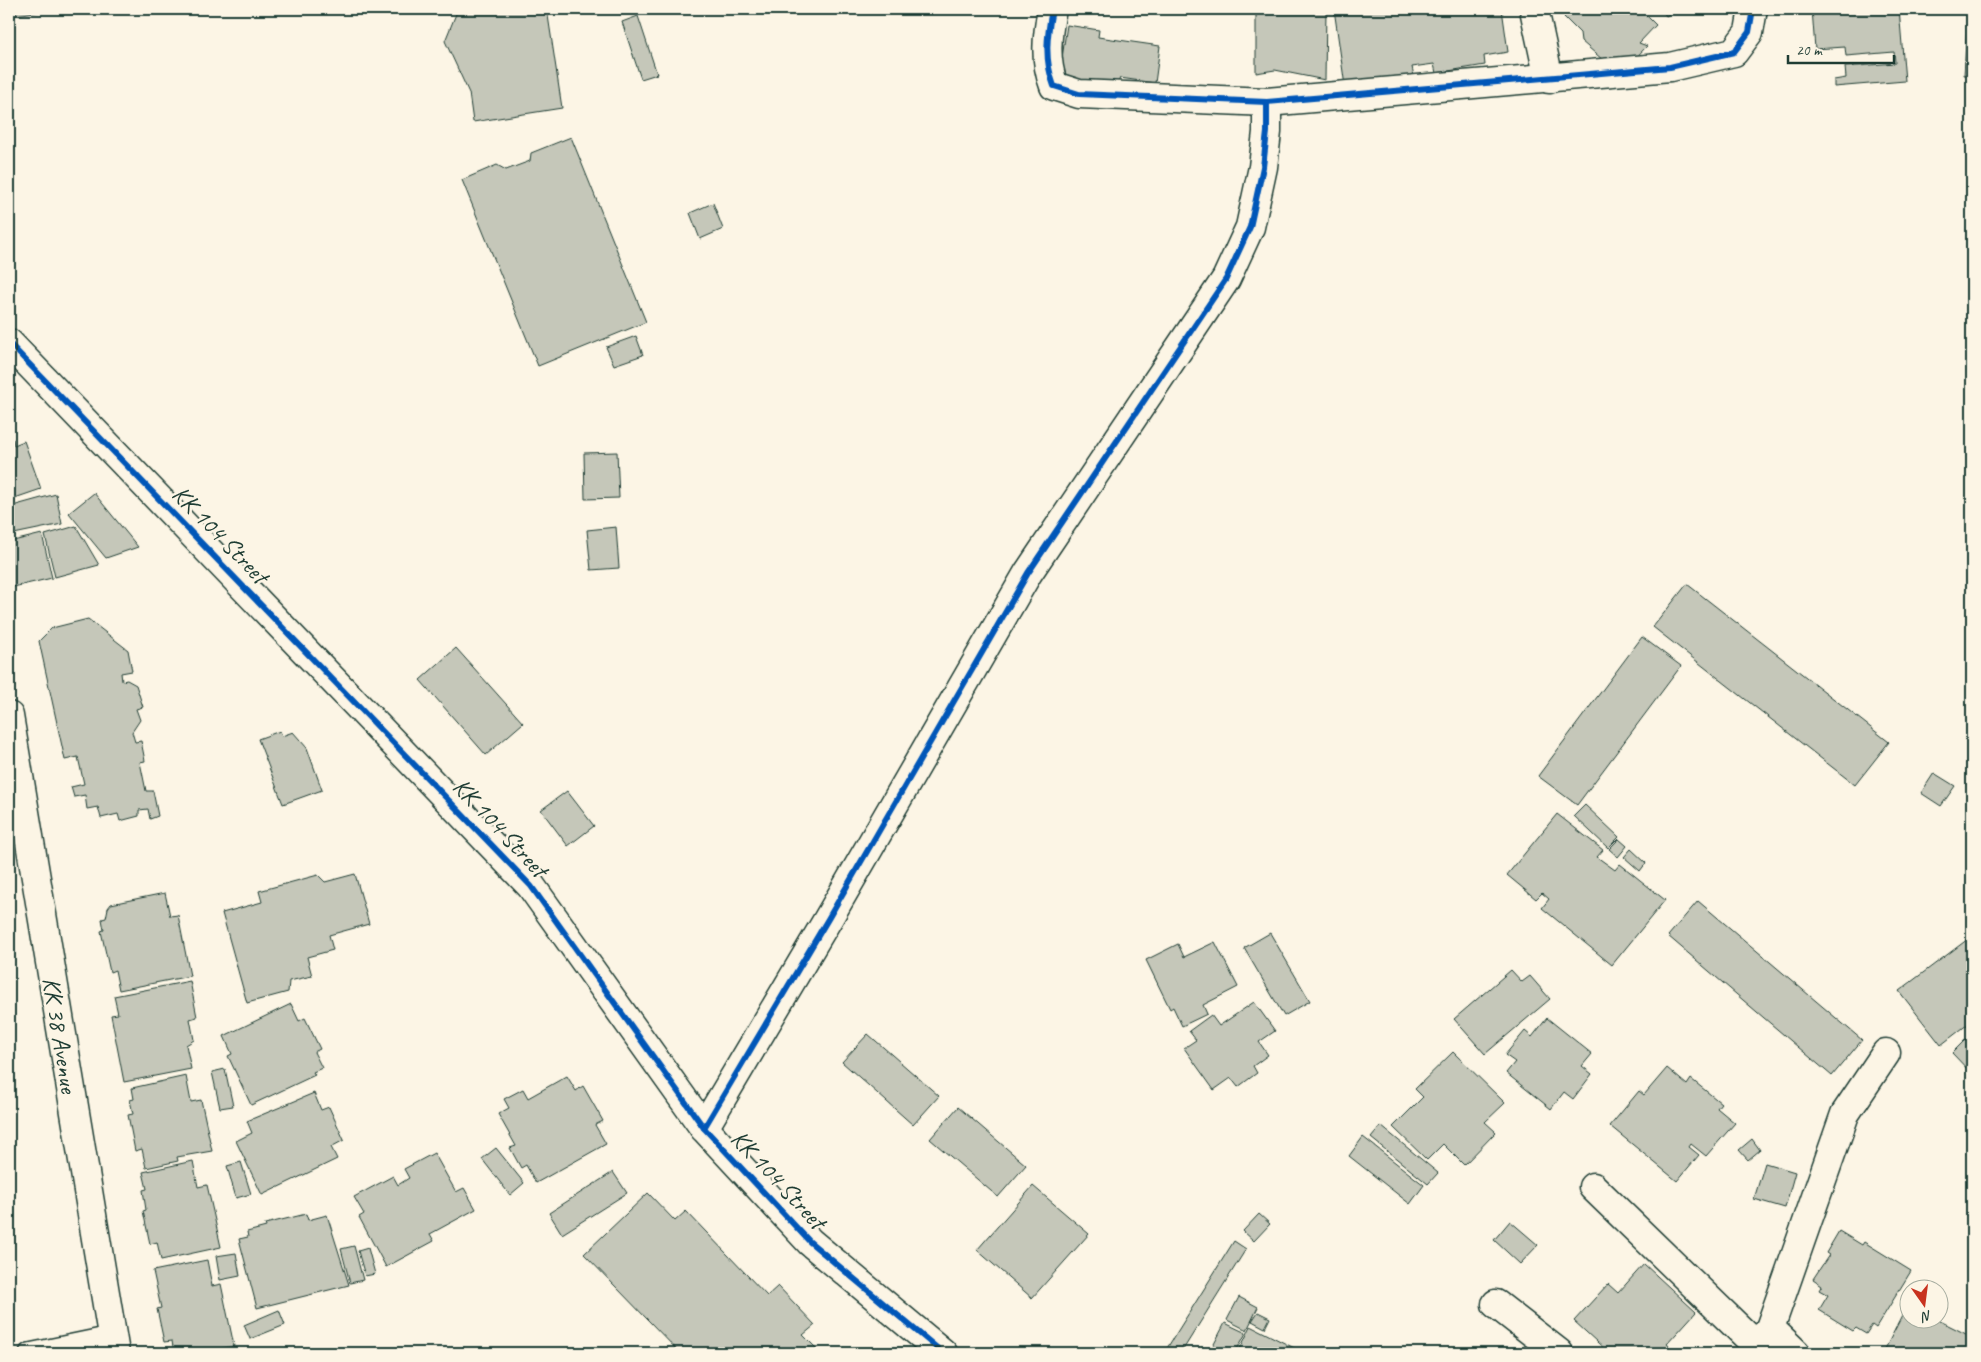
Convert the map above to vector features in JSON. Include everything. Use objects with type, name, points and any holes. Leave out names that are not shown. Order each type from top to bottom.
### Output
[{"type":"street","points":[[1052,9],[1046,44],[1048,70],[1054,86],[1079,94],[1267,102],[1549,80],[1670,67],[1734,52],[1749,32],[1753,9]]},
{"type":"street","points":[[1534,9],[1549,80]]},
{"type":"street","points":[[704,1128],[828,919],[1028,573],[1226,278],[1250,227],[1263,167],[1267,132],[1267,102]]},
{"type":"street","name":"KK 104 Street","points":[[9,343],[531,886],[704,1128],[810,1242],[943,1353]]},
{"type":"street","name":"KK 38 Avenue","points":[[9,716],[113,1345]]},
{"type":"street","points":[[1760,1342],[1845,1114],[1886,1053]]},
{"type":"street","points":[[1593,1187],[1760,1342],[1796,1353]]},
{"type":"street","points":[[1496,1304],[1559,1353]]},
{"type":"lane","points":[[29,1353],[113,1345]]},
{"type":"building","points":[[15,9],[54,9],[16,15]]},
{"type":"building","points":[[458,9],[547,9],[562,108],[473,122],[469,93],[445,41]]},
{"type":"building","points":[[1256,9],[1326,9],[1325,80],[1275,70],[1256,73]]},
{"type":"building","points":[[1334,9],[1502,9],[1508,52],[1484,56],[1485,65],[1436,73],[1434,64],[1412,67],[1414,76],[1345,86]]},
{"type":"building","points":[[1572,9],[1640,9],[1656,25],[1639,43],[1647,46],[1622,72],[1608,57],[1603,60],[1581,41],[1580,33],[1564,17]]},
{"type":"building","points":[[1661,9],[1677,9],[1666,16]]},
{"type":"building","points":[[1812,9],[1899,9],[1905,81],[1834,87],[1834,80],[1846,78],[1845,67],[1895,63],[1894,52],[1846,56],[1845,47],[1815,49]]},
{"type":"building","points":[[1968,9],[1972,9],[1972,75],[1964,75]]},
{"type":"building","points":[[638,16],[657,74],[641,79],[622,22]]},
{"type":"building","points":[[1067,25],[1099,30],[1098,37],[1160,46],[1155,83],[1120,78],[1107,105],[1056,97]]},
{"type":"building","points":[[571,137],[646,322],[538,366],[462,180],[497,165],[506,170],[530,161],[531,153]]},
{"type":"building","points":[[713,203],[723,229],[700,239],[690,213]]},
{"type":"building","points":[[636,336],[643,355],[614,365],[606,347]]},
{"type":"building","points":[[13,439],[14,445],[24,441],[41,489],[9,500],[9,440]]},
{"type":"building","points":[[617,452],[619,498],[585,499],[584,453]]},
{"type":"building","points":[[94,493],[138,547],[106,558],[69,513]]},
{"type":"building","points":[[56,494],[62,524],[9,535],[9,507]]},
{"type":"building","points":[[76,526],[99,565],[55,577],[45,535]]},
{"type":"building","points":[[616,527],[619,568],[591,570],[587,530]]},
{"type":"building","points":[[42,534],[52,578],[9,588],[9,542]]},
{"type":"building","points":[[1687,584],[1889,742],[1855,785],[1653,627]]},
{"type":"building","points":[[88,619],[128,650],[132,671],[121,673],[122,681],[127,680],[136,685],[143,707],[136,709],[140,720],[132,732],[135,742],[141,741],[145,761],[140,762],[146,791],[153,791],[158,816],[150,819],[148,809],[139,810],[139,816],[120,821],[118,814],[101,818],[98,807],[87,809],[85,795],[74,797],[71,787],[84,784],[78,757],[65,760],[39,641],[52,628]]},
{"type":"building","points":[[1642,637],[1681,666],[1577,805],[1538,776]]},
{"type":"building","points":[[456,648],[523,723],[486,755],[420,680]]},
{"type":"building","points":[[280,731],[282,736],[293,732],[307,748],[322,790],[283,804],[258,739]]},
{"type":"building","points":[[1934,773],[1955,786],[1941,806],[1921,793]]},
{"type":"building","points":[[567,791],[594,826],[568,846],[541,810]]},
{"type":"building","points":[[1585,805],[1619,837],[1608,848],[1574,816]]},
{"type":"building","points":[[1557,814],[1603,850],[1597,857],[1615,870],[1620,864],[1665,900],[1612,965],[1542,908],[1549,899],[1542,893],[1536,899],[1507,875]]},
{"type":"building","points":[[1619,839],[1627,846],[1618,857],[1609,849]]},
{"type":"building","points":[[1631,849],[1646,863],[1640,871],[1624,857]]},
{"type":"building","points":[[355,874],[369,924],[329,935],[333,950],[307,957],[312,976],[289,981],[288,992],[247,1003],[222,913],[262,902],[259,891],[318,875],[325,882]]},
{"type":"building","points":[[165,893],[170,916],[178,915],[190,976],[119,990],[115,970],[110,972],[101,931],[104,930],[102,919],[106,918],[111,904]]},
{"type":"building","points":[[1698,901],[1862,1040],[1832,1076],[1668,936]]},
{"type":"building","points":[[1270,933],[1310,1001],[1284,1016],[1244,948]]},
{"type":"building","points":[[1972,936],[1972,1021],[1941,1045],[1899,991]]},
{"type":"building","points":[[1215,942],[1238,987],[1203,1005],[1207,1014],[1182,1026],[1173,1007],[1170,1009],[1146,960],[1178,944],[1184,957]]},
{"type":"building","points":[[1511,970],[1522,982],[1530,976],[1550,999],[1485,1054],[1454,1019]]},
{"type":"building","points":[[190,981],[197,1017],[190,1019],[194,1040],[186,1045],[191,1069],[124,1082],[111,1015],[118,1014],[114,996]]},
{"type":"building","points":[[1254,1002],[1275,1031],[1259,1042],[1268,1055],[1253,1066],[1257,1073],[1238,1087],[1231,1078],[1214,1090],[1184,1048],[1196,1040],[1189,1031],[1211,1015],[1219,1026]]},
{"type":"building","points":[[291,1004],[299,1021],[305,1018],[320,1049],[314,1052],[322,1068],[313,1072],[315,1075],[251,1105],[228,1056],[232,1054],[224,1036]]},
{"type":"building","points":[[1547,1018],[1592,1054],[1582,1066],[1592,1074],[1573,1099],[1564,1092],[1551,1109],[1506,1073],[1515,1062],[1505,1055],[1525,1031],[1532,1037]]},
{"type":"building","points":[[868,1034],[939,1096],[913,1125],[842,1062]]},
{"type":"building","points":[[1966,1039],[1971,1044],[1972,1042],[1972,1074],[1952,1053]]},
{"type":"building","points":[[1453,1052],[1505,1103],[1485,1122],[1496,1132],[1464,1165],[1443,1144],[1427,1160],[1393,1127],[1423,1097],[1415,1089]]},
{"type":"building","points":[[1667,1068],[1687,1085],[1691,1079],[1721,1103],[1717,1108],[1735,1123],[1706,1156],[1691,1144],[1689,1147],[1699,1155],[1677,1181],[1610,1126],[1639,1091],[1644,1095]]},
{"type":"building","points":[[225,1069],[233,1106],[220,1108],[212,1072]]},
{"type":"building","points":[[186,1076],[191,1102],[201,1100],[212,1151],[177,1157],[178,1161],[146,1168],[142,1149],[135,1151],[128,1115],[133,1114],[130,1100],[134,1099],[132,1088]]},
{"type":"building","points":[[567,1076],[576,1091],[583,1086],[603,1121],[595,1125],[606,1144],[536,1183],[526,1165],[521,1168],[510,1148],[516,1146],[498,1114],[509,1108],[504,1099],[523,1089],[528,1098]]},
{"type":"building","points":[[314,1093],[321,1110],[329,1107],[344,1140],[331,1147],[337,1159],[262,1195],[236,1141],[252,1133],[247,1121]]},
{"type":"building","points":[[958,1107],[1026,1165],[998,1197],[930,1139]]},
{"type":"building","points":[[1381,1126],[1438,1173],[1428,1184],[1371,1138]]},
{"type":"building","points":[[1363,1137],[1424,1185],[1410,1204],[1349,1156]]},
{"type":"building","points":[[1752,1139],[1760,1150],[1748,1160],[1739,1150]]},
{"type":"building","points":[[496,1148],[524,1183],[510,1195],[482,1159]]},
{"type":"building","points":[[1972,1148],[1972,1160],[1966,1154]]},
{"type":"building","points":[[434,1153],[456,1192],[464,1188],[476,1209],[430,1234],[434,1241],[386,1267],[359,1217],[364,1214],[354,1197],[393,1176],[398,1185],[409,1178],[404,1169]]},
{"type":"building","points":[[193,1161],[198,1187],[207,1185],[221,1247],[161,1260],[157,1242],[150,1244],[143,1211],[146,1210],[143,1190],[147,1189],[143,1172]]},
{"type":"building","points":[[241,1162],[251,1194],[236,1198],[227,1166]]},
{"type":"building","points":[[1765,1163],[1795,1172],[1785,1208],[1754,1199]]},
{"type":"building","points":[[613,1172],[627,1193],[562,1234],[549,1213]]},
{"type":"building","points":[[1033,1186],[1089,1234],[1032,1298],[977,1250]]},
{"type":"building","points":[[648,1193],[675,1221],[686,1211],[767,1296],[778,1286],[815,1325],[803,1335],[821,1353],[680,1353],[584,1254]]},
{"type":"building","points":[[306,1214],[308,1220],[327,1215],[349,1285],[257,1308],[239,1239],[248,1237],[247,1232],[266,1227],[265,1224]]},
{"type":"building","points":[[1259,1214],[1270,1224],[1254,1241],[1243,1231]]},
{"type":"building","points":[[1510,1221],[1538,1245],[1520,1264],[1494,1240]]},
{"type":"building","points":[[1839,1231],[1862,1245],[1864,1242],[1911,1271],[1905,1280],[1898,1280],[1898,1292],[1876,1328],[1872,1325],[1866,1334],[1856,1328],[1853,1331],[1819,1310],[1828,1295],[1819,1290],[1822,1285],[1813,1279],[1829,1255],[1826,1253]]},
{"type":"building","points":[[1234,1241],[1246,1249],[1181,1353],[1164,1353]]},
{"type":"building","points":[[354,1246],[363,1280],[350,1283],[341,1249]]},
{"type":"building","points":[[368,1248],[375,1274],[365,1276],[358,1251]]},
{"type":"building","points":[[236,1253],[240,1276],[220,1280],[216,1256]]},
{"type":"building","points":[[207,1260],[212,1286],[221,1284],[234,1346],[199,1353],[174,1353],[172,1341],[164,1342],[157,1309],[161,1308],[153,1271]]},
{"type":"building","points":[[1644,1264],[1696,1312],[1667,1344],[1677,1353],[1609,1353],[1574,1321],[1608,1284],[1618,1293]]},
{"type":"building","points":[[1239,1297],[1258,1307],[1247,1330],[1227,1320]]},
{"type":"building","points":[[279,1310],[285,1325],[250,1339],[244,1325]]},
{"type":"building","points":[[1258,1312],[1270,1318],[1265,1328],[1252,1321]]},
{"type":"building","points":[[1225,1323],[1246,1333],[1235,1353],[1226,1353],[1213,1346]]},
{"type":"building","points":[[1898,1324],[1898,1330],[1948,1330],[1948,1325],[1972,1337],[1971,1353],[1883,1353]]},
{"type":"building","points":[[1251,1326],[1302,1352],[1238,1353]]},
{"type":"cycle path","points":[[1052,9],[1047,48],[1054,86],[1079,94],[1267,102],[1670,67],[1734,52],[1749,32],[1753,9]]},
{"type":"cycle path","points":[[704,1128],[828,919],[1028,573],[1226,279],[1250,227],[1263,167],[1267,132],[1267,102]]},
{"type":"cycle path","points":[[9,343],[531,886],[704,1128],[810,1242],[943,1353]]}]
